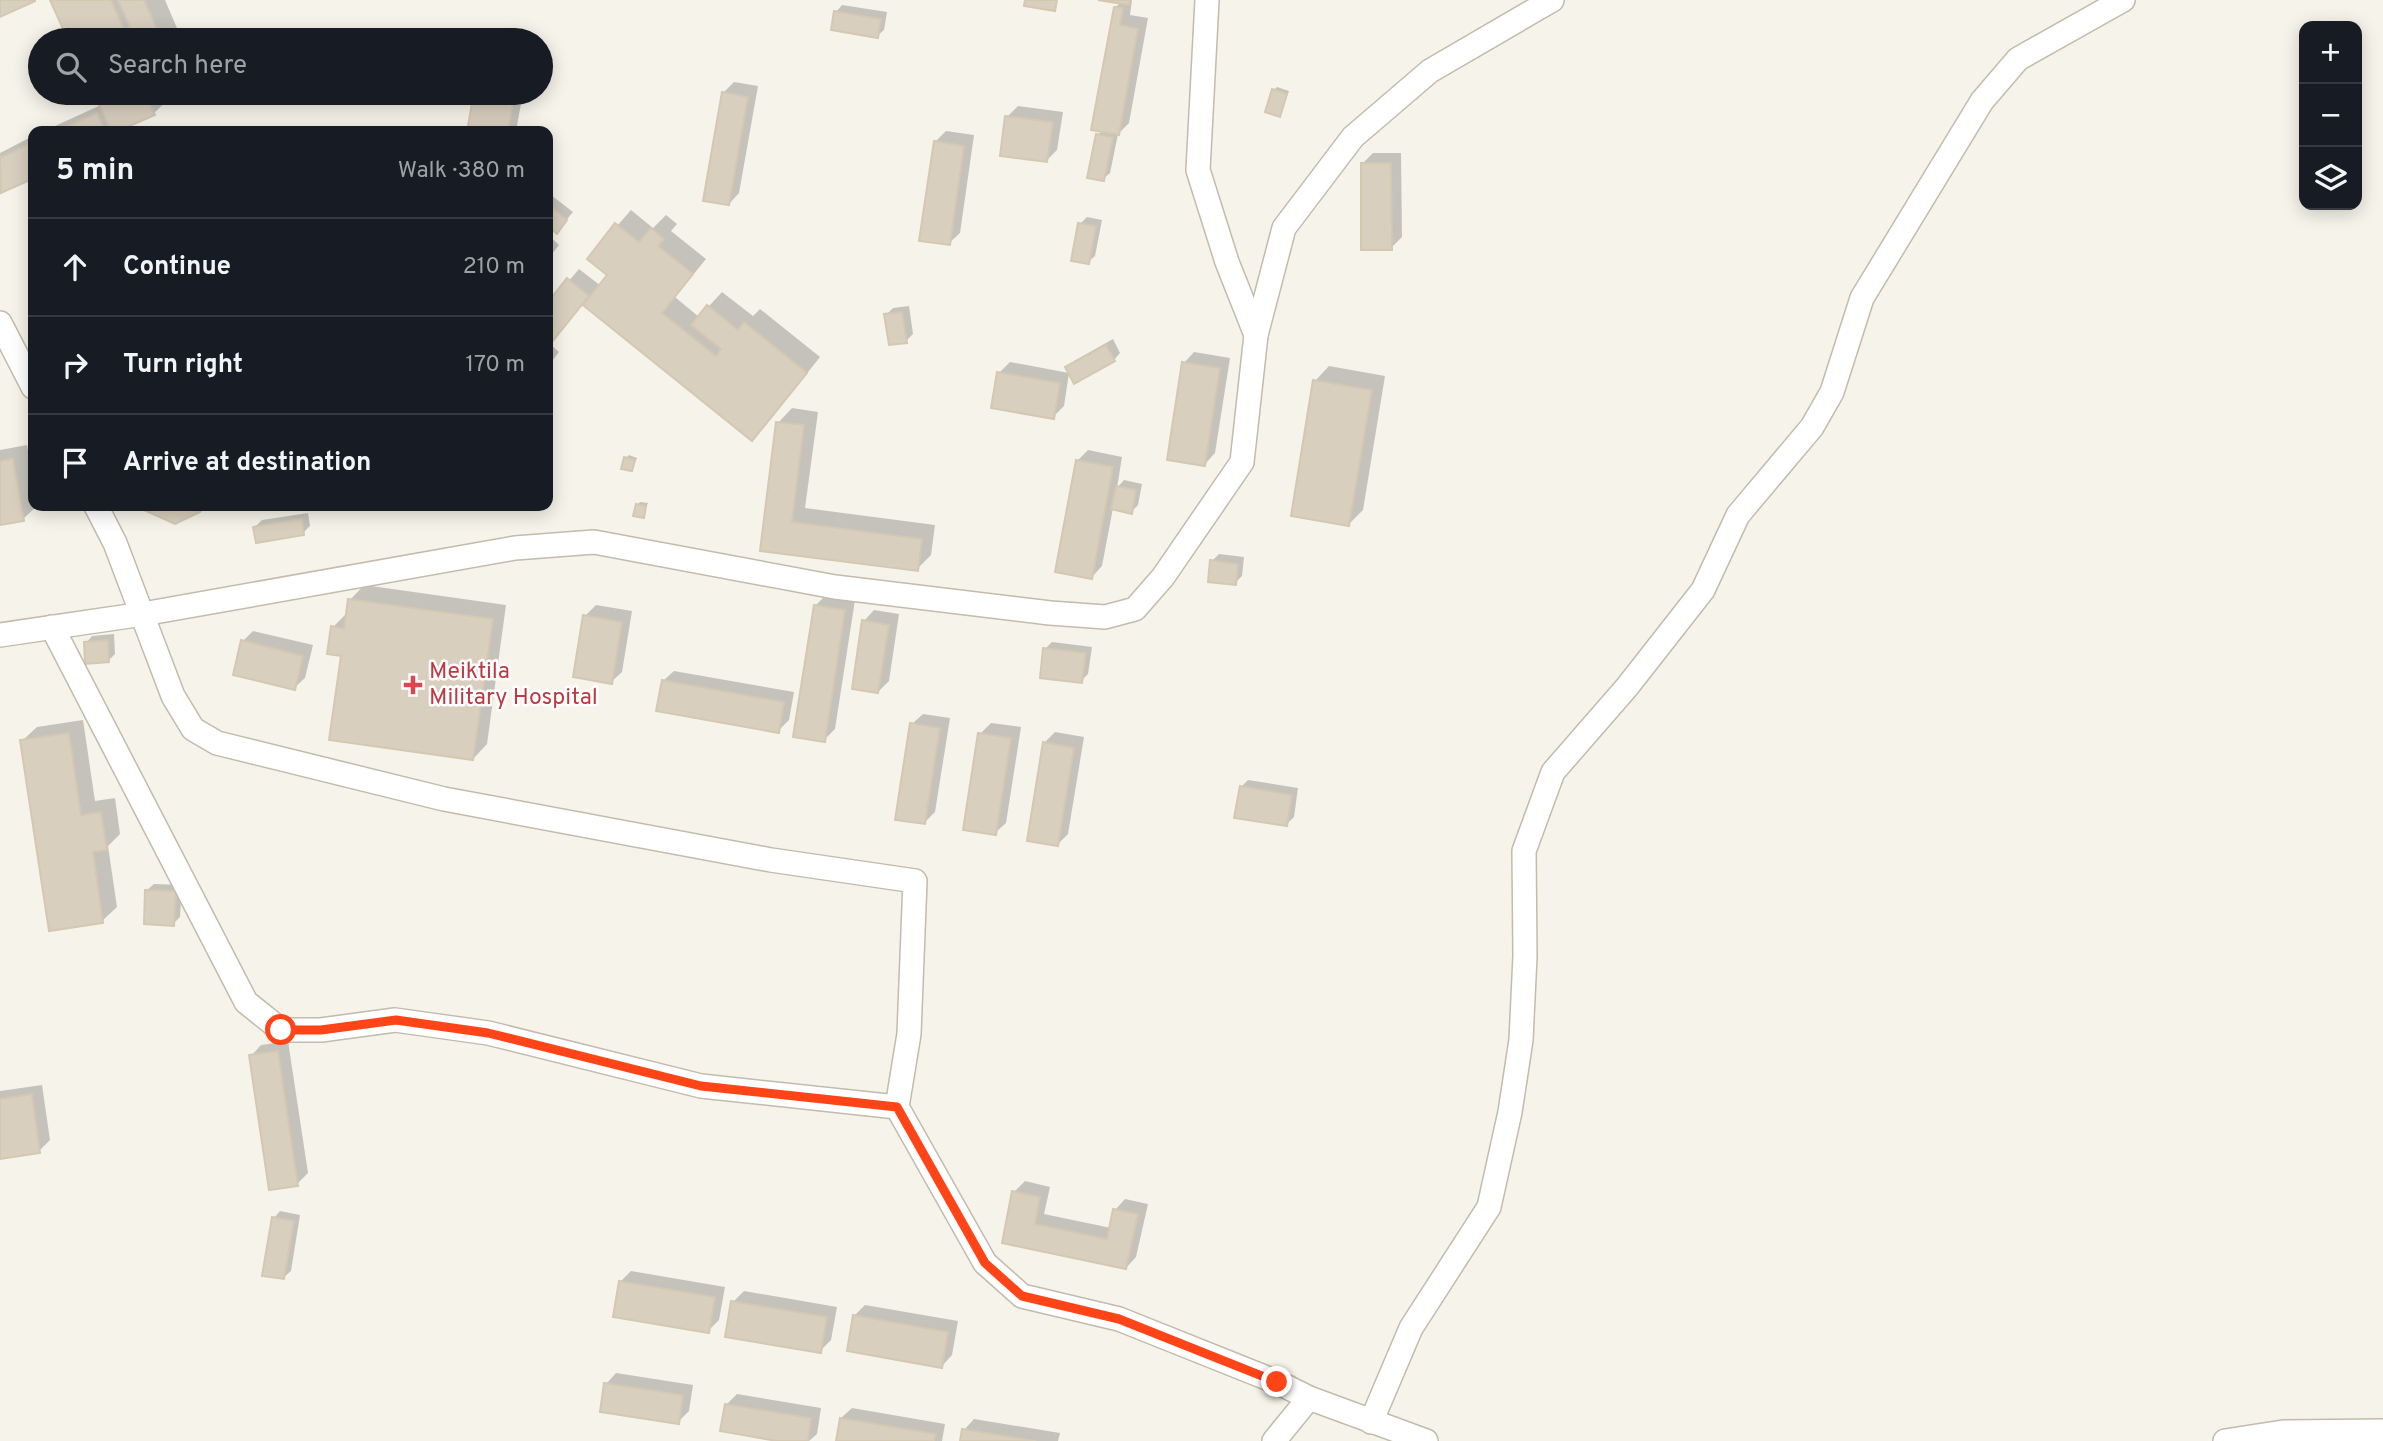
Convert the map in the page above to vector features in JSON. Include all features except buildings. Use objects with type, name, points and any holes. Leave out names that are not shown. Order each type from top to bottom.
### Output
[{"type":"street","points":[[1207,0],[1198,170],[1227,262],[1256,335]]},
{"type":"street","points":[[0,635],[143,614],[515,548],[594,542],[835,587],[1050,614],[1105,617],[1135,608],[1163,577],[1242,462],[1256,335],[1284,228],[1353,137],[1430,71],[1552,0]]},
{"type":"street","points":[[1371,1422],[1411,1328],[1489,1207],[1510,1112],[1521,1040],[1525,956],[1524,850],[1553,772],[1627,687],[1703,590],[1738,515],[1812,427],[1832,392],[1862,298],[1982,101],[2018,59],[2123,0]]},
{"type":"street","points":[[0,323],[28,377]]},
{"type":"street","points":[[99,511],[115,543],[173,696],[193,729],[217,743],[444,799],[771,860],[915,881],[909,1034],[897,1107],[985,1263],[1022,1296],[1119,1319],[1277,1382],[1309,1398],[1426,1441]]},
{"type":"street","points":[[52,627],[246,1002],[281,1030],[321,1030],[396,1020],[488,1033],[701,1086],[897,1107]]},
{"type":"street","points":[[1273,1441],[1309,1398]]},
{"type":"street","points":[[2225,1441],[2283,1432],[2383,1431]]},
{"type":"place","name":"Meiktila Military Hospital","points":[[413,685]]},
{"type":"route","points":[[281,1030],[321,1030],[396,1020],[488,1033],[701,1086],[897,1107],[985,1263],[1022,1296],[1119,1319],[1277,1382]]}]
